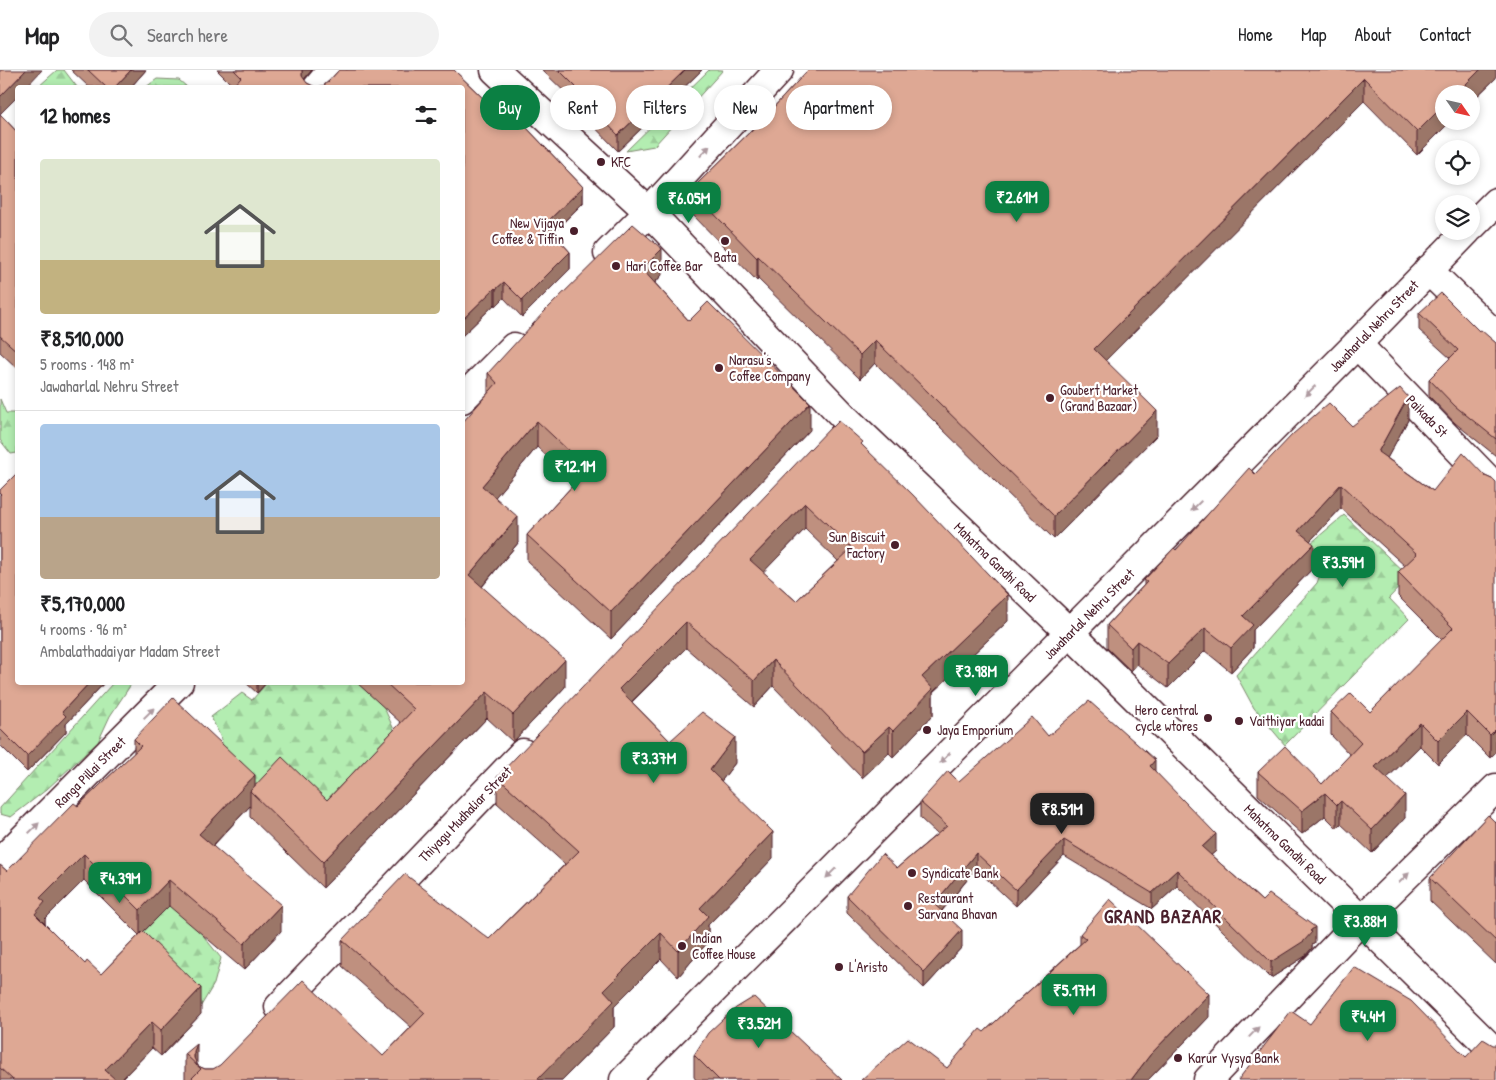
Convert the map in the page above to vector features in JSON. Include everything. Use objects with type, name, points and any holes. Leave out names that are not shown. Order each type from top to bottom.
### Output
[{"type":"street","points":[[320,85],[332,70]]},
{"type":"street","name":"Mahatma Gandhi Road","points":[[495,70],[649,212],[837,424],[1070,633],[1496,1053]]},
{"type":"street","points":[[594,268],[649,212],[779,70]]},
{"type":"street","points":[[1480,218],[1496,202]]},
{"type":"street","name":"Jawaharlal Nehru Street","points":[[624,1080],[1357,344],[1458,240]]},
{"type":"street","points":[[1428,270],[1496,336]]},
{"type":"street","points":[[465,396],[532,330]]},
{"type":"street","name":"Paikada St","points":[[1357,344],[1496,488]]},
{"type":"street","name":"Ranga Pillai Street","points":[[0,862],[176,685]]},
{"type":"street","name":"Thiyagu Mudhaliar Street","points":[[262,1025],[542,733]]},
{"type":"street","points":[[1208,1080],[1362,919],[1496,788]]},
{"type":"green space","points":[[57,70],[64,70],[75,85],[40,85]]},
{"type":"green space","points":[[709,70],[723,70],[704,91],[704,85],[694,85]]},
{"type":"green space","points":[[157,79],[179,80],[185,85],[149,85]]},
{"type":"green space","points":[[648,130],[669,130],[654,146],[626,151]]},
{"type":"green space","points":[[0,399],[6,413],[15,413],[15,453],[11,454],[0,440]]},
{"type":"green space","points":[[1344,515],[1409,577],[1389,598],[1409,619],[1285,745],[1254,708],[1236,675],[1317,583],[1322,569],[1304,549]]},
{"type":"green space","points":[[111,685],[131,685],[110,716],[98,742],[46,790],[11,817],[0,814],[0,808]]},
{"type":"green space","points":[[265,685],[374,685],[400,743],[348,804],[252,789],[227,760],[220,736],[211,717],[242,693],[252,700]]},
{"type":"green space","points":[[157,878],[221,958],[214,984],[198,1011],[126,950],[160,915]]},
{"type":"building","points":[[0,70],[26,70],[0,97]]},
{"type":"building","points":[[88,70],[131,70],[117,85],[104,85]]},
{"type":"building","points":[[234,70],[302,70],[302,76],[311,85],[234,85],[241,77]]},
{"type":"building","points":[[339,70],[454,70],[480,95],[480,130],[529,130],[583,187],[545,224],[570,252],[522,300],[504,282],[465,317],[465,85],[324,85]]},
{"type":"building","points":[[559,70],[685,70],[670,85],[626,85],[626,127],[618,135],[613,130],[616,130],[616,85],[574,85]]},
{"type":"building","name":"Goubert Market (Grand Bazaar)","points":[[808,70],[1480,70],[1465,85],[1435,85],[1435,114],[1417,132],[1364,78],[1094,349],[1157,411],[1054,516],[875,340],[860,355],[758,256],[757,258],[691,190],[752,130],[776,130],[776,105],[786,94],[786,130],[892,130],[892,85],[794,85]]},
{"type":"building","points":[[0,114],[15,130],[15,349],[0,336]]},
{"type":"building","points":[[633,224],[662,249],[642,269],[689,321],[708,302],[810,403],[611,612],[527,535],[588,469],[537,421],[482,486],[518,517],[469,575],[565,660],[513,715],[487,692],[323,862],[250,791],[282,757],[327,800],[414,709],[388,685],[465,685],[465,420],[497,383],[488,373],[544,312]]},
{"type":"building","points":[[1441,293],[1479,331],[1481,330],[1496,343],[1496,439],[1455,406],[1429,379],[1458,350],[1419,313]]},
{"type":"building","points":[[1400,388],[1408,397],[1378,452],[1433,491],[1463,453],[1485,476],[1496,482],[1496,729],[1490,735],[1467,712],[1438,741],[1420,723],[1375,767],[1405,795],[1372,830],[1341,801],[1337,805],[1325,793],[1302,811],[1258,772],[1285,746],[1322,784],[1361,743],[1331,712],[1351,693],[1370,712],[1453,628],[1398,572],[1417,554],[1341,484],[1298,531],[1314,544],[1243,616],[1253,625],[1231,648],[1205,628],[1168,664],[1137,641],[1131,648],[1107,625],[1147,582],[1144,580],[1174,548],[1176,550],[1249,468],[1255,474],[1293,434],[1329,403],[1352,426]]},
{"type":"building","points":[[839,421],[863,442],[861,444],[913,495],[1008,595],[922,677],[933,689],[893,731],[889,727],[862,752],[773,660],[754,681],[686,622],[619,689],[670,741],[702,712],[735,737],[710,770],[773,832],[700,908],[708,916],[678,951],[661,933],[604,990],[614,1001],[537,1080],[190,1080],[201,1069],[185,1054],[197,1044],[194,1058],[198,1066],[205,1069],[213,1069],[220,1065],[303,980],[383,1056],[425,1013],[342,940],[405,874],[489,939],[579,851],[497,777]],"holes":[[[805,503],[852,548],[796,601],[750,560]]]},
{"type":"building","points":[[15,475],[15,685],[87,685],[62,712],[66,716],[27,756],[0,729],[0,490]]},
{"type":"building","points":[[173,698],[255,775],[199,834],[281,905],[244,944],[169,880],[140,910],[84,854],[40,898],[45,902],[35,914],[85,964],[87,961],[101,974],[143,931],[201,988],[161,1030],[152,1022],[105,1070],[116,1080],[13,1080],[0,1068],[0,865],[7,871],[74,803],[78,806],[141,746],[134,739]]},
{"type":"building","points":[[1089,701],[1155,760],[1150,766],[1216,834],[1202,847],[1262,901],[1269,894],[1315,927],[1304,941],[1271,962],[1177,870],[1152,893],[1064,840],[1016,890],[976,853],[934,904],[962,930],[924,972],[847,896],[882,854],[897,868],[947,826],[920,802],[948,771],[959,782],[1032,717],[1048,736]]},
{"type":"building","points":[[1488,815],[1496,821],[1496,941],[1430,878]]},
{"type":"building","points":[[1110,899],[1209,994],[1150,1055],[1131,1080],[861,1080],[908,1038],[947,1068],[980,1029],[984,1032],[1086,939],[1080,934]]},
{"type":"building","points":[[1354,967],[1411,1001],[1466,1057],[1483,1039],[1496,1045],[1496,1080],[1238,1080],[1291,1011],[1310,1024]]},
{"type":"building","points":[[754,997],[842,1080],[719,1080],[694,1055],[708,1033],[736,1008]]},
{"type":"place","name":"KFC","points":[[601,162]]},
{"type":"place","name":"New Vijaya Coffee & Tiffin","points":[[574,231]]},
{"type":"place","name":"Bata","points":[[725,241]]},
{"type":"place","name":"Hari Coffee Bar","points":[[616,266]]},
{"type":"place","name":"Narasu's Coffee Company","points":[[719,368]]},
{"type":"place","name":"Goubert Market (Grand Bazaar)","points":[[1050,398]]},
{"type":"place","name":"Sun Biscuit Factory","points":[[895,545]]},
{"type":"place","name":"Hero central cycle wtores","points":[[1208,718]]},
{"type":"place","name":"Vaithiyar kadai","points":[[1239,721]]},
{"type":"place","name":"Jaya Emporium","points":[[927,730]]},
{"type":"place","name":"Syndicate Bank","points":[[912,873]]},
{"type":"place","name":"Restaurant Sarvana Bhavan","points":[[908,906]]},
{"type":"place","name":"Indian Coffee House","points":[[682,946]]},
{"type":"place","name":"L'Aristo","points":[[839,967]]},
{"type":"place","name":"Karur Vysya Bank","points":[[1178,1058]]},
{"type":"district","name":"GRAND BAZAAR","points":[[1163,916]]}]
